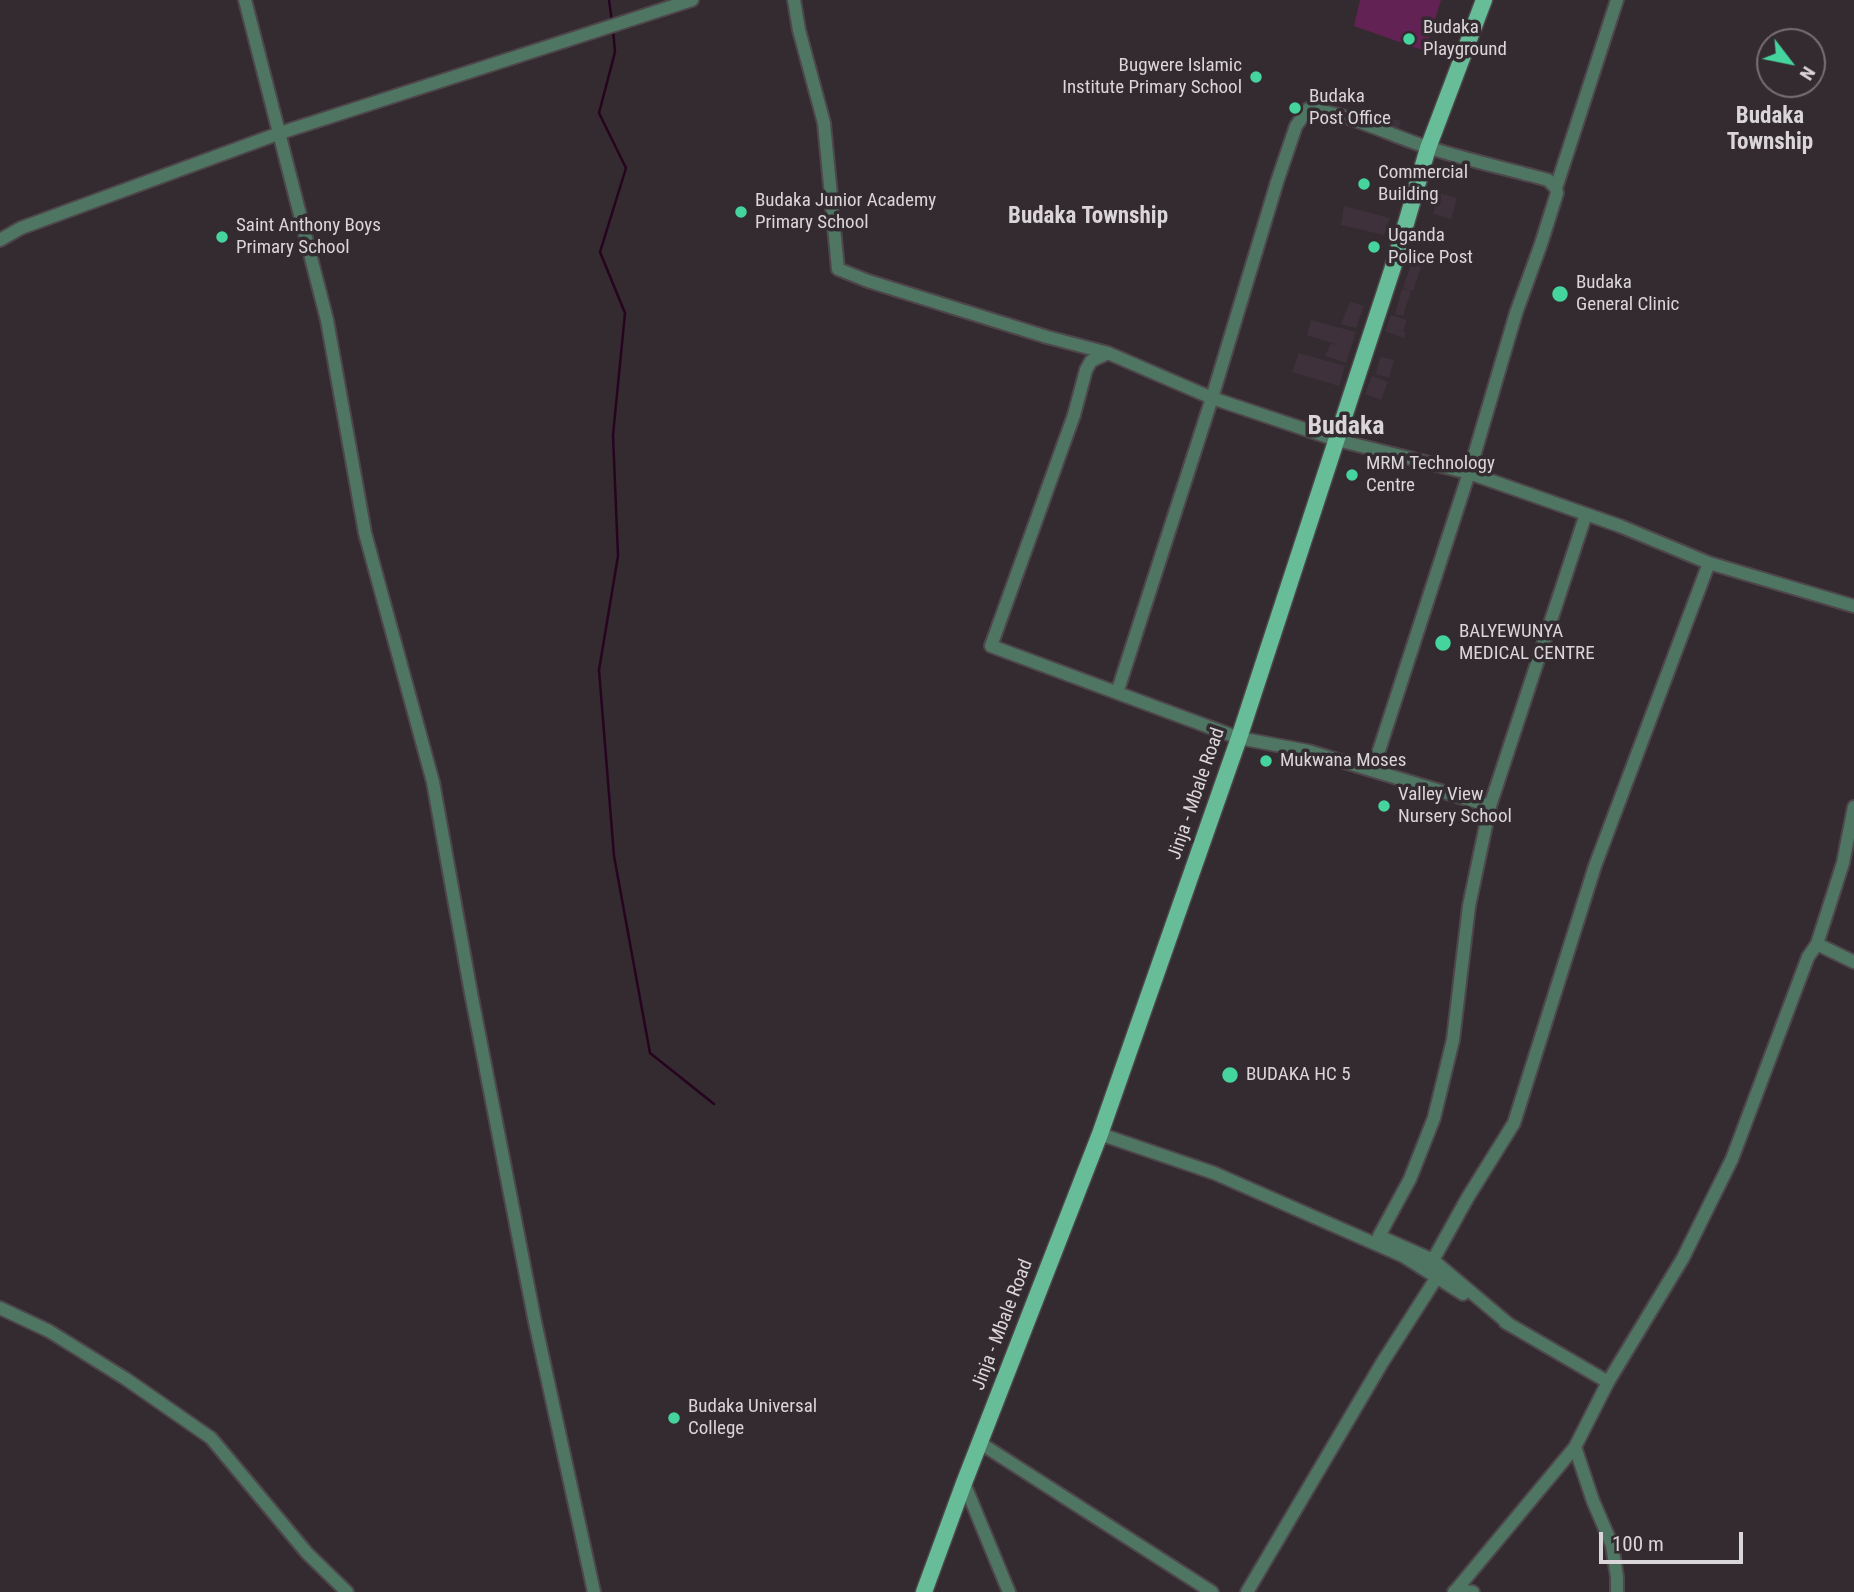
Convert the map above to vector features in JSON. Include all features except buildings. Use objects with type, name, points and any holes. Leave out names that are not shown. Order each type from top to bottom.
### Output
[{"type":"main road","name":"Jinja - Mbale Road","points":[[924,1592],[1100,1134],[1239,738],[1395,261],[1428,148],[1484,0]]},
{"type":"street","points":[[245,0],[327,320],[365,533],[433,782],[535,1322],[594,1592]]},
{"type":"street","points":[[0,240],[21,228],[280,133],[692,0]]},
{"type":"street","points":[[794,0],[799,30],[824,122],[838,269],[1046,337],[1108,353],[1212,398],[1337,440],[1469,473],[1620,526],[1709,564],[1854,606]]},
{"type":"street","points":[[1373,769],[1617,0]]},
{"type":"street","points":[[1117,692],[1212,398],[1277,182],[1296,126],[1308,109],[1341,117],[1428,148],[1548,180],[1556,188]]},
{"type":"street","points":[[1108,353],[1091,361],[1086,370],[1074,415],[991,646],[1239,738],[1308,751],[1490,806]]},
{"type":"street","points":[[1510,1325],[1433,1260],[1379,1236],[1410,1179],[1434,1118],[1453,1040],[1469,906],[1490,806],[1586,514]]},
{"type":"street","points":[[1247,1592],[1382,1363],[1437,1277],[1433,1260],[1514,1123],[1595,866],[1709,564]]},
{"type":"street","points":[[1455,1591],[1575,1447],[1608,1382],[1683,1258],[1732,1158],[1808,957],[1817,944],[1843,863],[1854,807]]},
{"type":"street","points":[[1817,944],[1854,962]]},
{"type":"street","points":[[1100,1134],[1214,1172],[1403,1256],[1510,1325],[1608,1382]]},
{"type":"street","points":[[0,1308],[49,1331],[211,1438],[307,1553],[347,1592]]},
{"type":"street","points":[[980,1443],[1212,1592]]},
{"type":"street","points":[[1575,1447],[1592,1501],[1612,1545],[1617,1592]]},
{"type":"street","points":[[964,1483],[1009,1592]]},
{"type":"street","points":[[1455,1591],[1473,1592]]},
{"type":"shaded area","name":"Budaka Playground","points":[[1360,0],[1441,0],[1425,51],[1354,26]]},
{"type":"shaded area","name":"Commercial Building","points":[[1374,113],[1401,121],[1398,134],[1370,127]]},
{"type":"shaded area","name":"Commercial Building","points":[[1439,193],[1457,198],[1451,219],[1433,214]]},
{"type":"shaded area","name":"Commercial Building","points":[[1344,206],[1390,218],[1384,235],[1341,225]]},
{"type":"shaded area","name":"Commercial Building","points":[[1416,249],[1426,252],[1413,291],[1403,288]]},
{"type":"shaded area","points":[[1402,289],[1411,291],[1403,316],[1395,314]]},
{"type":"shaded area","points":[[1350,302],[1364,306],[1356,328],[1341,324]]},
{"type":"shaded area","points":[[1391,315],[1407,320],[1403,331],[1406,332],[1404,338],[1385,331]]},
{"type":"shaded area","points":[[1311,320],[1356,332],[1346,363],[1325,356],[1331,344],[1338,345],[1307,335]]},
{"type":"shaded area","points":[[1299,353],[1345,366],[1339,386],[1292,372]]},
{"type":"shaded area","points":[[1380,357],[1394,360],[1389,378],[1376,374]]},
{"type":"shaded area","points":[[1372,376],[1388,382],[1381,400],[1365,394]]},
{"type":"waterway","points":[[609,0],[612,22]]},
{"type":"waterway","points":[[613,29],[615,52],[599,113],[626,168],[600,252],[625,313],[613,435],[618,556],[599,670],[614,856],[650,1053],[714,1104]]},
{"type":"place","name":"Budaka Playground","points":[[1409,39]]},
{"type":"place","name":"Bugwere Islamic Institute Primary School","points":[[1256,77]]},
{"type":"place","name":"Budaka Post Office","points":[[1295,108]]},
{"type":"place","name":"Commercial Building","points":[[1364,184]]},
{"type":"place","name":"Budaka Junior Academy Primary School","points":[[741,212]]},
{"type":"place","name":"Saint Anthony Boys Primary School","points":[[222,237]]},
{"type":"place","name":"Uganda Police Post","points":[[1374,247]]},
{"type":"place","name":"Budaka General Clinic","points":[[1560,294]]},
{"type":"place","name":"MRM Technology Centre","points":[[1352,475]]},
{"type":"place","name":"BALYEWUNYA MEDICAL CENTRE","points":[[1443,643]]},
{"type":"place","name":"Mukwana Moses","points":[[1266,761]]},
{"type":"place","name":"Valley View Nursery School","points":[[1384,806]]},
{"type":"place","name":"BUDAKA HC 5","points":[[1230,1075]]},
{"type":"place","name":"Budaka Universal College","points":[[674,1418]]},
{"type":"district","name":"Budaka Township","points":[[1770,130]]},
{"type":"district","name":"Budaka Township","points":[[1088,217]]},
{"type":"district","name":"Budaka","points":[[1346,427]]}]
